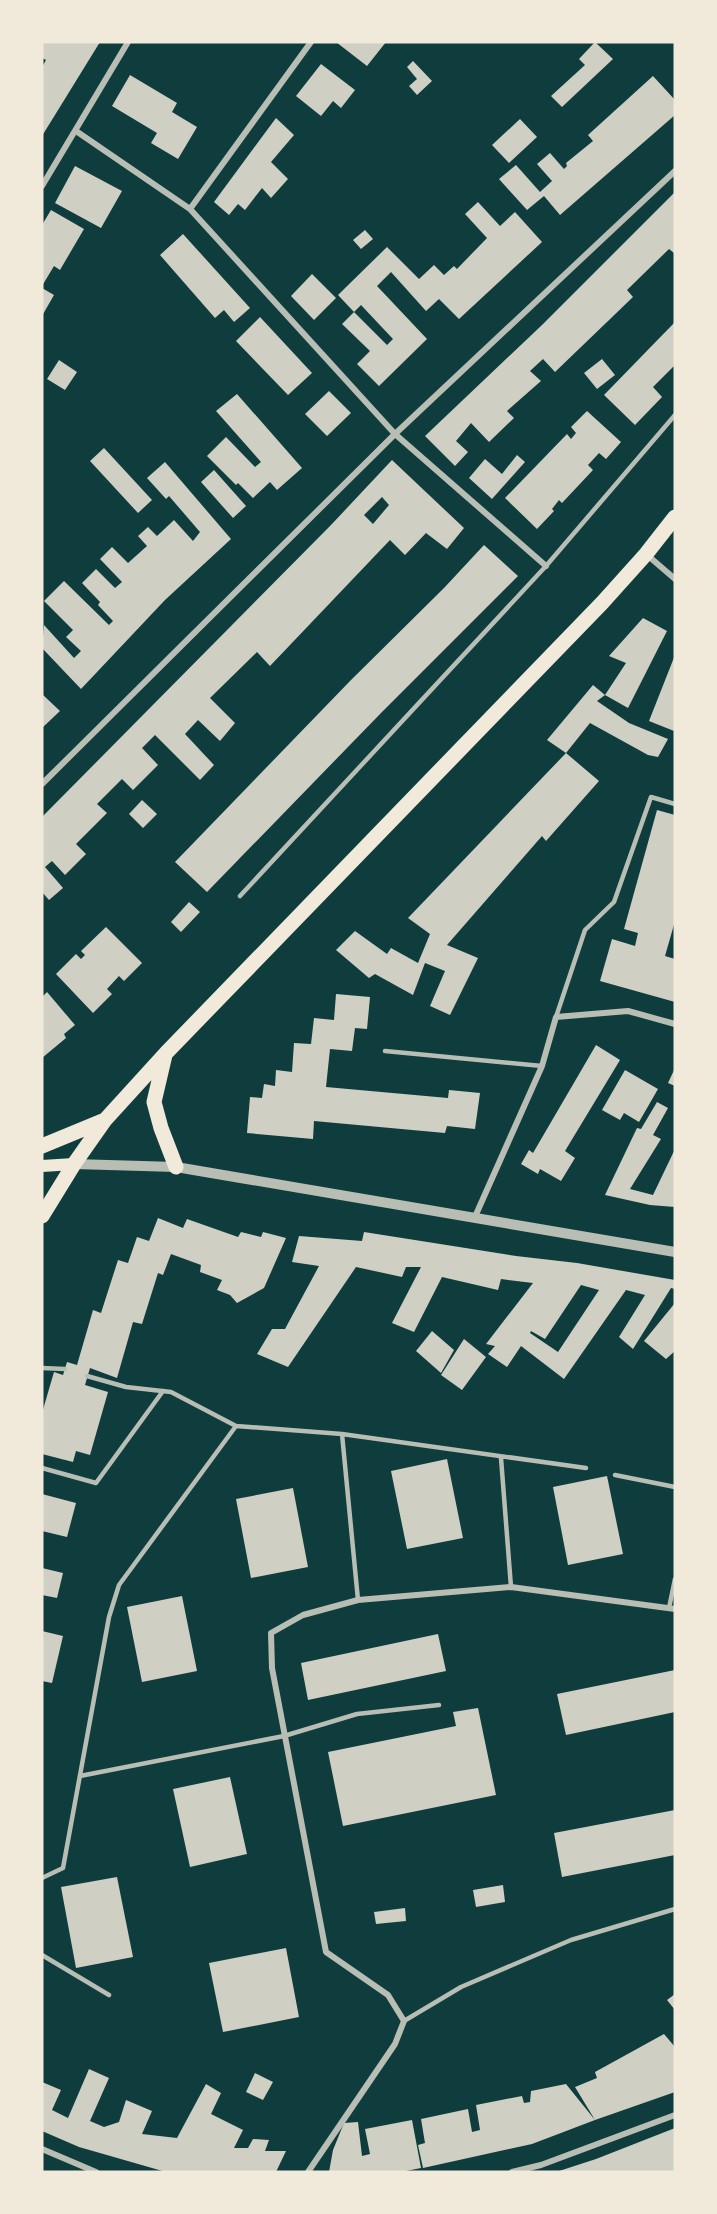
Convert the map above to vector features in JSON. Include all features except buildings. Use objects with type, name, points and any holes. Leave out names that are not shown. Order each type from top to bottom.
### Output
[{"type":"main road","points":[[42,1216],[105,1120],[166,1053],[602,603],[646,554],[675,517]]},
{"type":"main road","points":[[166,1053],[154,1102],[176,1167]]},
{"type":"main road","points":[[42,1146],[105,1120]]},
{"type":"main road","points":[[42,1166],[74,1164]]},
{"type":"street","points":[[42,186],[128,42]]},
{"type":"street","points":[[190,209],[311,42]]},
{"type":"street","points":[[76,131],[190,209],[395,434],[546,566]]},
{"type":"street","points":[[42,784],[395,434],[675,171]]},
{"type":"street","points":[[646,554],[675,579]]},
{"type":"street","points":[[474,1219],[542,1066],[556,1017],[628,1011],[675,1024]]},
{"type":"street","points":[[74,1164],[176,1167],[675,1252]]},
{"type":"street","points":[[308,2172],[395,2044],[404,2020],[388,1995],[326,1952],[272,1668],[271,1633],[303,1615],[358,1600],[511,1587],[672,1609]]},
{"type":"street","points":[[512,2172],[541,2165],[675,2115]]},
{"type":"street","points":[[42,2149],[96,2172]]},
{"type":"lane","points":[[240,896],[546,566],[675,415]]},
{"type":"lane","points":[[556,1017],[585,930],[614,902],[651,798],[675,804]]},
{"type":"lane","points":[[386,1051],[542,1066]]},
{"type":"lane","points":[[42,1368],[65,1369]]},
{"type":"lane","points":[[87,1376],[126,1387],[171,1392],[236,1426],[342,1434],[501,1458],[586,1468]]},
{"type":"lane","points":[[42,1468],[96,1483],[163,1391]]},
{"type":"lane","points":[[42,1878],[63,1868],[109,1617],[119,1585],[236,1426]]},
{"type":"lane","points":[[342,1434],[358,1600]]},
{"type":"lane","points":[[501,1458],[511,1587]]},
{"type":"lane","points":[[615,1475],[675,1487]]},
{"type":"lane","points":[[672,1609],[675,1579]]},
{"type":"lane","points":[[80,1776],[284,1736],[357,1714],[439,1705]]},
{"type":"lane","points":[[404,2020],[460,1987],[571,1940],[675,1909]]},
{"type":"lane","points":[[42,1955],[109,1995]]}]
